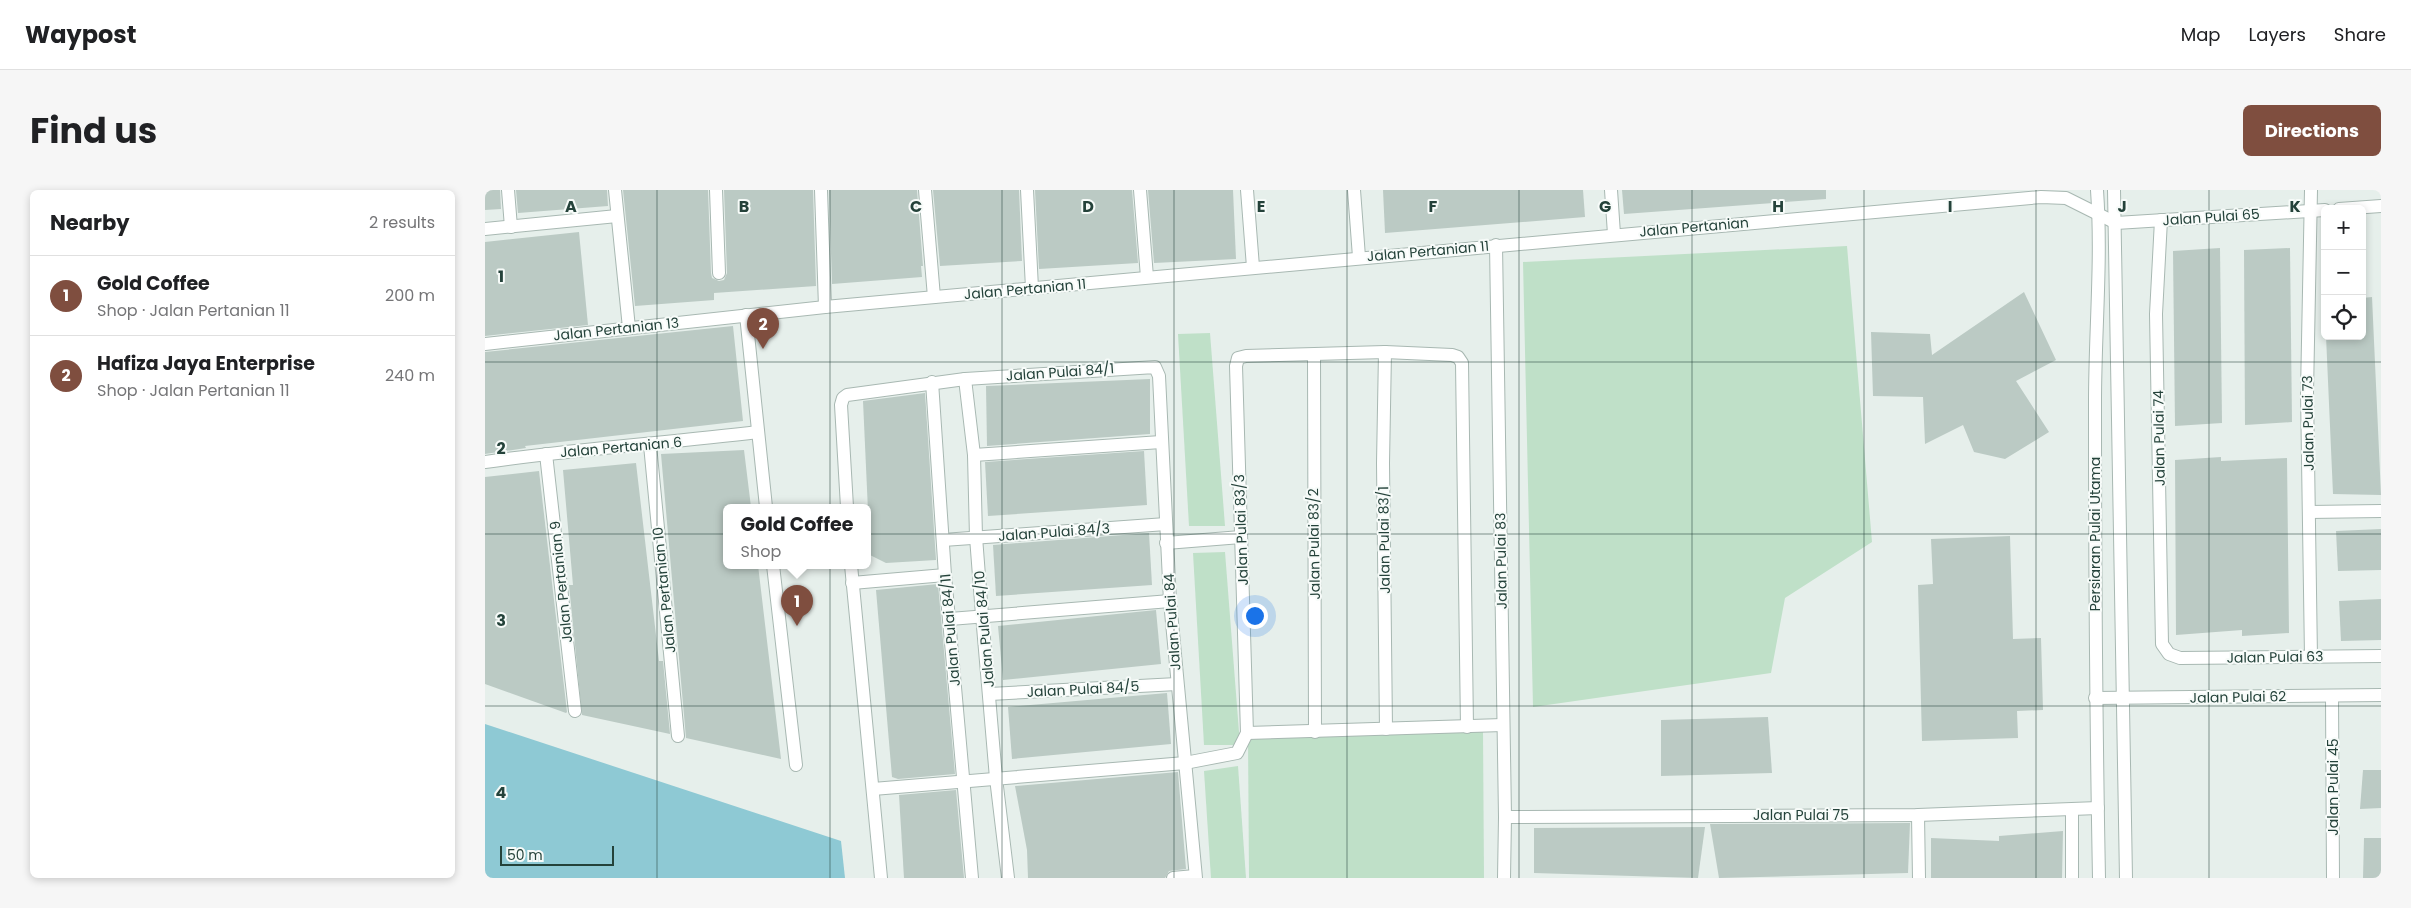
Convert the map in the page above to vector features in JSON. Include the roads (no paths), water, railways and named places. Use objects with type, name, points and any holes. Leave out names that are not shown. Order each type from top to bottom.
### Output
[{"type":"street","points":[[508,190],[511,227]]},
{"type":"street","points":[[615,190],[629,328]]},
{"type":"street","points":[[716,190],[719,273]]},
{"type":"street","points":[[821,190],[825,307]]},
{"type":"street","points":[[925,190],[934,297]]},
{"type":"street","points":[[1027,190],[1032,288]]},
{"type":"street","points":[[1140,190],[1147,277]]},
{"type":"street","points":[[1247,190],[1253,267]]},
{"type":"street","points":[[1354,190],[1359,258]]},
{"type":"street","points":[[1611,190],[1615,234]]},
{"type":"street","name":"Persiaran Pulai Utama","points":[[2097,190],[2099,216],[2095,367],[2095,698],[2099,878]]},
{"type":"street","name":"Persiaran Pulai Utama","points":[[2114,190],[2126,878]]},
{"type":"street","name":"Jalan Pulai 73","points":[[2311,190],[2318,210],[2307,392],[2311,657]]},
{"type":"street","name":"Jalan Pertanian","points":[[1496,245],[2041,194],[2066,198],[2083,205],[2099,216]]},
{"type":"street","points":[[2366,207],[2381,206]]},
{"type":"street","name":"Jalan Pulai 65","points":[[2099,216],[2116,223],[2318,210]]},
{"type":"street","points":[[485,230],[617,216]]},
{"type":"street","name":"Jalan Pulai 74","points":[[2161,220],[2156,314],[2162,644],[2169,654]]},
{"type":"street","name":"Jalan Pertanian 11","points":[[746,315],[1496,245]]},
{"type":"street","name":"Jalan Pulai 83","points":[[1496,245],[1505,817],[1503,878]]},
{"type":"street","points":[[746,315],[766,504]]},
{"type":"street","name":"Jalan Pertanian 13","points":[[485,344],[746,315]]},
{"type":"street","points":[[1314,356],[1385,352],[1452,355],[1458,357],[1462,363],[1467,727]]},
{"type":"street","name":"Jalan Pulai 83/1","points":[[1385,352],[1383,463],[1386,728]]},
{"type":"street","name":"Jalan Pulai 83/3","points":[[1247,733],[1236,366],[1238,358],[1314,356]]},
{"type":"street","name":"Jalan Pulai 83/2","points":[[1314,356],[1315,732]]},
{"type":"street","name":"Jalan Pulai 84/1","points":[[965,379],[1155,367]]},
{"type":"street","name":"Jalan Pulai 84","points":[[1155,367],[1159,376],[1170,601],[1195,877]]},
{"type":"street","points":[[847,504],[841,405],[843,398],[847,395],[965,379]]},
{"type":"street","name":"Jalan Pulai 84/10","points":[[965,379],[974,455],[976,537],[996,778],[1008,878]]},
{"type":"street","name":"Jalan Pulai 84/11","points":[[932,382],[945,575],[972,878]]},
{"type":"street","name":"Jalan Pertanian 6","points":[[485,462],[758,432]]},
{"type":"street","points":[[974,455],[1161,442]]},
{"type":"street","name":"Jalan Pertanian 10","points":[[650,445],[678,736]]},
{"type":"street","name":"Jalan Pertanian 9","points":[[547,454],[575,711]]},
{"type":"street","points":[[2309,512],[2381,511]]},
{"type":"street","name":"Jalan Pulai 84/3","points":[[943,540],[1166,524]]},
{"type":"street","points":[[1167,543],[1241,537]]},
{"type":"street","points":[[773,569],[796,766]]},
{"type":"street","points":[[851,569],[881,878]]},
{"type":"street","points":[[853,583],[945,575]]},
{"type":"street","points":[[949,619],[1170,601]]},
{"type":"street","name":"Jalan Pulai 63","points":[[2169,654],[2179,658],[2381,656]]},
{"type":"street","name":"Jalan Pulai 84/5","points":[[990,694],[1177,684]]},
{"type":"street","name":"Jalan Pulai 45","points":[[2332,696],[2333,878]]},
{"type":"street","name":"Jalan Pulai 62","points":[[2095,698],[2381,696]]},
{"type":"street","points":[[873,789],[1185,764],[1237,753],[1247,733],[1467,727],[1503,724]]},
{"type":"street","name":"Jalan Pulai 75","points":[[1505,817],[1918,815],[2098,808]]},
{"type":"street","points":[[2072,810],[2072,878]]},
{"type":"street","points":[[1918,815],[1919,878]]},
{"type":"street","points":[[1173,878],[1195,877]]},
{"type":"water","points":[[485,724],[841,841],[845,878],[485,878]]},
{"type":"place","name":"Hafiza Jaya Enterprise","points":[[763,349]]},
{"type":"place","name":"Gold Coffee","points":[[797,626]]}]
